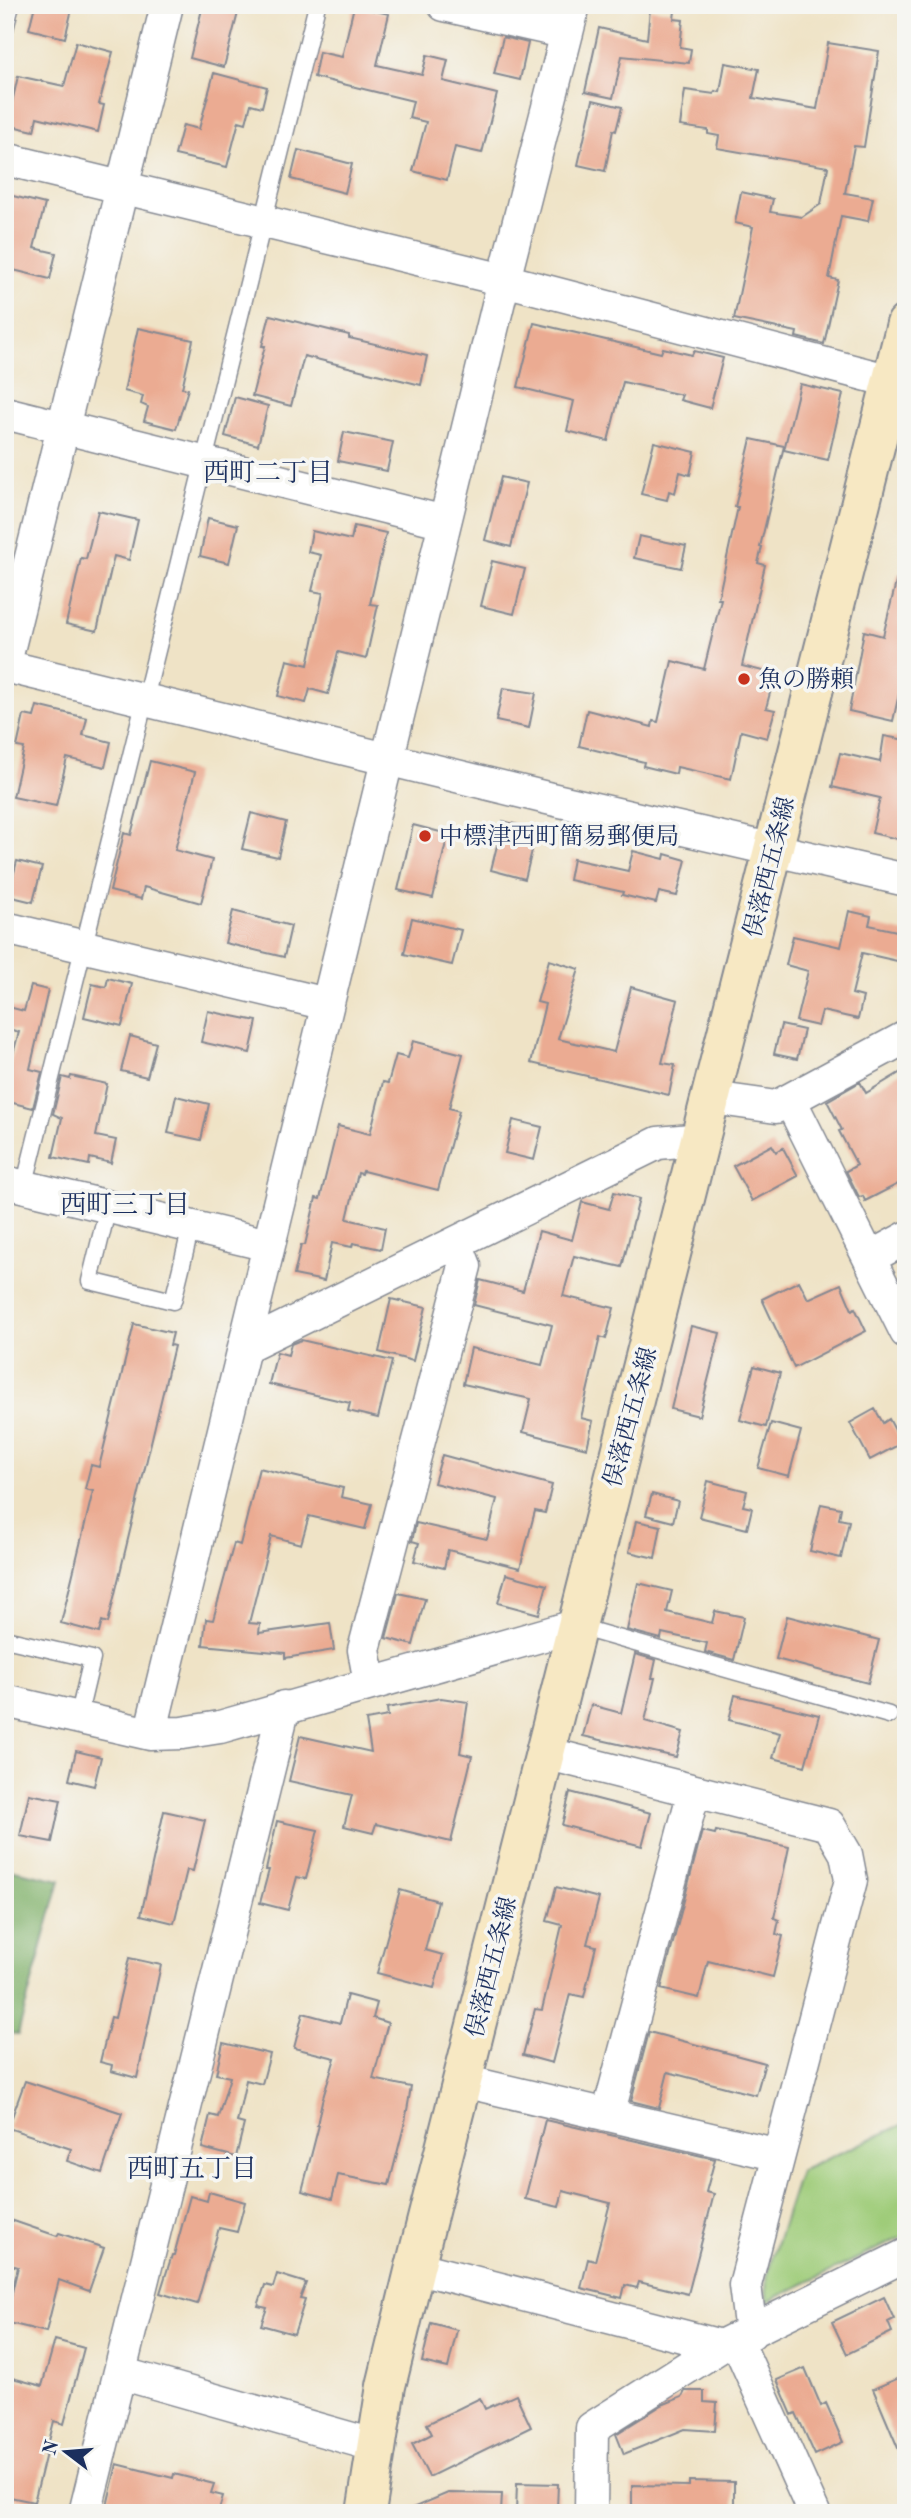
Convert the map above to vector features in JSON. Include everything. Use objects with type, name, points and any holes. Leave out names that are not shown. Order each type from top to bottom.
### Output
[{"type":"main road","name":"俣落西五条線","points":[[366,2512],[386,2386],[415,2267],[773,850],[898,383],[906,324]]},
{"type":"street","points":[[167,5],[5,665],[387,759],[906,880]]},
{"type":"street","points":[[150,1734],[570,19],[444,5]]},
{"type":"street","points":[[5,159],[504,281],[898,383]]},
{"type":"street","points":[[5,413],[445,522]]},
{"type":"street","points":[[5,928],[327,1004]]},
{"type":"street","points":[[712,1098],[776,1107],[906,1037]]},
{"type":"street","points":[[790,1100],[906,1332]]},
{"type":"street","points":[[244,1347],[657,1143],[702,1139]]},
{"type":"street","points":[[15,1185],[268,1245]]},
{"type":"street","points":[[869,1258],[906,1238]]},
{"type":"street","points":[[370,1683],[364,1650],[466,1266],[456,1243]]},
{"type":"street","points":[[5,1701],[150,1734],[182,1733],[220,1727],[575,1626]]},
{"type":"street","points":[[85,2513],[284,1707]]},
{"type":"street","points":[[545,1753],[829,1825],[846,1854],[851,1880],[746,2285],[736,2339],[814,2513]]},
{"type":"street","points":[[608,2115],[694,1791]]},
{"type":"street","points":[[463,2081],[779,2155]]},
{"type":"street","points":[[591,2513],[592,2428],[736,2339],[905,2256]]},
{"type":"street","points":[[415,2267],[736,2339]]},
{"type":"street","points":[[120,2373],[377,2446]]},
{"type":"lane","points":[[5,29],[11,5]]},
{"type":"lane","points":[[15,1185],[83,947],[317,5]]},
{"type":"lane","points":[[108,1207],[90,1281],[173,1301],[191,1227]]},
{"type":"lane","points":[[575,1626],[889,1715]]},
{"type":"lane","points":[[5,1639],[92,1659],[78,1718]]},
{"type":"green space","points":[[5,1868],[60,1880],[18,2034],[5,2033]]},
{"type":"green space","points":[[906,2123],[906,2235],[767,2302],[766,2277],[800,2171]]},
{"type":"building","points":[[35,5],[73,5],[65,38],[29,29]]},
{"type":"building","points":[[203,5],[240,5],[224,67],[190,58]]},
{"type":"building","points":[[354,6],[389,14],[377,65],[422,75],[427,55],[448,60],[443,81],[497,94],[482,153],[455,147],[447,180],[413,171],[426,122],[409,118],[413,101],[314,77],[319,52],[342,57]]},
{"type":"building","points":[[650,9],[675,11],[674,19],[683,20],[680,47],[691,49],[689,63],[622,56],[613,98],[585,92],[599,28],[647,39]]},
{"type":"building","points":[[503,37],[528,43],[520,80],[494,74]]},
{"type":"building","points":[[76,42],[113,52],[99,104],[104,105],[98,132],[37,117],[34,131],[7,125],[18,76],[64,86]]},
{"type":"building","points":[[828,43],[879,51],[864,147],[854,146],[845,193],[873,198],[868,221],[841,216],[829,278],[838,280],[824,344],[796,337],[797,332],[734,319],[753,227],[735,223],[741,192],[773,199],[770,212],[802,217],[821,204],[828,167],[717,148],[719,136],[708,134],[708,130],[680,126],[685,90],[714,94],[715,91],[720,92],[725,63],[759,69],[753,98],[817,109]]},
{"type":"building","points":[[214,73],[267,87],[262,107],[251,104],[246,123],[239,121],[227,167],[175,155],[183,125],[199,129]]},
{"type":"building","points":[[593,100],[622,107],[616,131],[613,130],[605,171],[578,165]]},
{"type":"building","points":[[298,150],[352,164],[345,193],[291,179]]},
{"type":"building","points":[[5,194],[45,204],[34,248],[56,253],[50,279],[5,268]]},
{"type":"building","points":[[270,315],[349,335],[349,338],[427,356],[421,385],[304,356],[291,406],[252,396]]},
{"type":"building","points":[[534,323],[661,353],[663,348],[692,355],[694,351],[723,358],[710,408],[680,400],[682,395],[623,382],[608,441],[567,431],[574,401],[518,387]]},
{"type":"building","points":[[138,328],[193,340],[182,388],[188,389],[176,429],[144,421],[148,407],[141,404],[143,396],[124,391]]},
{"type":"building","points":[[800,384],[843,394],[828,460],[784,450]]},
{"type":"building","points":[[235,397],[268,406],[258,445],[225,436]]},
{"type":"building","points":[[344,432],[393,442],[387,471],[338,461]]},
{"type":"building","points":[[751,439],[784,446],[760,547],[758,563],[765,565],[742,666],[775,674],[766,708],[775,710],[767,738],[741,731],[731,779],[677,767],[676,774],[643,766],[644,762],[579,746],[587,710],[652,727],[653,721],[658,722],[672,661],[704,669],[721,599],[718,599],[738,507],[735,507]]},
{"type":"building","points":[[654,442],[695,452],[690,475],[680,472],[675,493],[669,491],[667,500],[641,494]]},
{"type":"building","points":[[501,477],[527,483],[511,547],[485,540]]},
{"type":"building","points":[[98,511],[138,520],[129,560],[114,556],[97,631],[66,624],[81,558],[86,559]]},
{"type":"building","points":[[208,518],[238,525],[229,563],[200,556]]},
{"type":"building","points":[[354,526],[386,533],[370,604],[378,605],[366,659],[338,652],[328,694],[310,689],[306,703],[278,696],[287,660],[308,665],[323,593],[312,591],[321,555],[308,552],[312,531],[351,540]]},
{"type":"building","points":[[639,536],[686,546],[681,568],[634,558]]},
{"type":"building","points":[[492,561],[525,569],[514,614],[481,606]]},
{"type":"building","points":[[898,574],[906,575],[906,662],[893,721],[849,711],[864,631],[883,636]]},
{"type":"building","points":[[503,688],[536,693],[529,728],[496,721]]},
{"type":"building","points":[[37,706],[87,718],[83,735],[111,742],[105,767],[67,758],[56,806],[13,797],[24,748],[17,747],[24,715],[34,717]]},
{"type":"building","points":[[884,736],[906,740],[902,767],[906,768],[906,841],[872,833],[880,798],[832,787],[840,753],[880,762]]},
{"type":"building","points":[[150,761],[195,772],[175,850],[212,860],[201,903],[144,887],[141,899],[110,891],[124,833],[131,835]]},
{"type":"building","points":[[251,813],[286,822],[278,857],[242,849]]},
{"type":"building","points":[[503,821],[537,830],[525,879],[491,870]]},
{"type":"building","points":[[413,825],[448,834],[433,898],[398,890]]},
{"type":"building","points":[[633,851],[664,859],[665,854],[686,860],[677,896],[659,892],[656,903],[622,895],[623,892],[569,880],[573,859],[628,871]]},
{"type":"building","points":[[17,861],[42,867],[33,902],[8,896]]},
{"type":"building","points":[[233,911],[291,926],[284,957],[225,943]]},
{"type":"building","points":[[849,911],[871,916],[869,925],[906,933],[906,963],[862,953],[852,994],[863,997],[858,1019],[822,1011],[818,1026],[796,1021],[808,971],[786,965],[793,936],[841,947]]},
{"type":"building","points":[[412,918],[461,930],[452,965],[404,954]]},
{"type":"building","points":[[549,960],[579,969],[558,1039],[614,1052],[631,987],[678,1000],[662,1063],[675,1065],[669,1095],[531,1063],[545,1004],[537,1002]]},
{"type":"building","points":[[108,978],[132,984],[122,1026],[84,1017],[92,984],[106,987]]},
{"type":"building","points":[[31,986],[48,990],[30,1069],[42,1072],[33,1108],[5,1101],[5,1083],[19,1032],[5,1028],[5,1006],[24,1011]]},
{"type":"building","points":[[208,1011],[257,1021],[250,1053],[201,1042]]},
{"type":"building","points":[[781,1025],[804,1030],[797,1059],[774,1054]]},
{"type":"building","points":[[130,1036],[156,1043],[147,1077],[121,1071]]},
{"type":"building","points":[[413,1041],[463,1054],[449,1108],[459,1111],[438,1190],[363,1171],[362,1174],[358,1173],[347,1219],[385,1228],[381,1249],[353,1243],[352,1247],[332,1243],[324,1281],[294,1275],[301,1245],[305,1245],[316,1198],[320,1199],[338,1126],[370,1134],[383,1082],[388,1083],[396,1055],[408,1058]]},
{"type":"building","points":[[906,1069],[906,1180],[865,1201],[863,1196],[859,1197],[846,1171],[857,1165],[827,1101],[860,1082],[866,1093]]},
{"type":"building","points":[[71,1076],[107,1084],[96,1136],[116,1140],[111,1163],[90,1158],[89,1165],[53,1157],[62,1118],[53,1114],[62,1077],[70,1079]]},
{"type":"building","points":[[176,1096],[209,1104],[201,1140],[168,1133]]},
{"type":"building","points":[[513,1120],[542,1127],[534,1160],[505,1153]]},
{"type":"building","points":[[772,1145],[776,1152],[783,1148],[798,1176],[752,1201],[733,1166]]},
{"type":"building","points":[[614,1192],[639,1199],[622,1267],[574,1256],[563,1296],[614,1308],[606,1339],[600,1337],[581,1418],[593,1421],[587,1448],[523,1432],[531,1399],[463,1384],[471,1348],[542,1365],[552,1325],[474,1305],[480,1280],[523,1291],[539,1231],[572,1240],[582,1202],[609,1209]]},
{"type":"building","points":[[799,1281],[808,1299],[841,1284],[852,1310],[855,1308],[866,1331],[794,1368],[762,1299]]},
{"type":"building","points":[[391,1299],[426,1307],[413,1361],[379,1352]]},
{"type":"building","points":[[134,1324],[173,1333],[170,1345],[174,1346],[108,1623],[102,1621],[99,1633],[61,1623],[93,1491],[85,1489],[91,1465],[99,1467]]},
{"type":"building","points":[[691,1326],[720,1333],[699,1416],[671,1409]]},
{"type":"building","points":[[301,1340],[392,1361],[378,1418],[348,1411],[350,1403],[269,1384],[277,1352],[288,1355],[291,1344]]},
{"type":"building","points":[[754,1366],[780,1373],[766,1427],[740,1420]]},
{"type":"building","points":[[875,1409],[883,1423],[889,1419],[902,1443],[870,1460],[850,1423]]},
{"type":"building","points":[[771,1423],[801,1431],[789,1476],[758,1468]]},
{"type":"building","points":[[442,1455],[552,1485],[545,1513],[535,1511],[520,1568],[448,1550],[444,1568],[414,1561],[419,1543],[412,1541],[416,1523],[487,1539],[497,1499],[434,1483]]},
{"type":"building","points":[[259,1468],[343,1488],[341,1497],[372,1504],[365,1529],[309,1516],[301,1544],[271,1536],[249,1623],[260,1624],[259,1633],[330,1623],[334,1650],[285,1658],[285,1653],[203,1645],[206,1619],[213,1620],[234,1543],[240,1545]]},
{"type":"building","points":[[708,1481],[747,1491],[743,1506],[752,1508],[747,1529],[699,1517]]},
{"type":"building","points":[[652,1494],[678,1501],[673,1522],[646,1515]]},
{"type":"building","points":[[821,1504],[841,1508],[839,1519],[849,1521],[841,1558],[810,1551]]},
{"type":"building","points":[[636,1521],[661,1526],[655,1558],[629,1552]]},
{"type":"building","points":[[506,1574],[547,1585],[539,1614],[498,1603]]},
{"type":"building","points":[[638,1583],[672,1591],[667,1612],[712,1623],[715,1611],[744,1617],[734,1660],[705,1652],[707,1643],[662,1633],[661,1639],[627,1630]]},
{"type":"building","points":[[398,1593],[425,1599],[413,1645],[386,1638]]},
{"type":"building","points":[[787,1616],[879,1640],[868,1683],[776,1659]]},
{"type":"building","points":[[635,1654],[656,1660],[652,1678],[655,1678],[645,1721],[683,1732],[676,1757],[583,1736],[591,1705],[621,1713]]},
{"type":"building","points":[[735,1695],[819,1715],[805,1766],[773,1758],[780,1733],[729,1720]]},
{"type":"building","points":[[441,1698],[468,1702],[460,1753],[472,1756],[451,1842],[376,1824],[373,1833],[344,1826],[352,1795],[289,1781],[300,1736],[371,1752],[366,1720],[388,1716],[387,1708]]},
{"type":"building","points":[[76,1751],[101,1757],[94,1786],[69,1780]]},
{"type":"building","points":[[570,1792],[651,1813],[642,1846],[562,1825]]},
{"type":"building","points":[[29,1794],[61,1800],[52,1842],[20,1836]]},
{"type":"building","points":[[164,1811],[205,1820],[193,1871],[187,1870],[174,1923],[141,1915]]},
{"type":"building","points":[[277,1821],[318,1830],[306,1879],[297,1877],[288,1910],[260,1903],[269,1870],[266,1870]]},
{"type":"building","points":[[702,1831],[715,1834],[716,1831],[789,1847],[774,1918],[779,1920],[776,1934],[783,1936],[773,1977],[708,1961],[699,1998],[661,1989]]},
{"type":"building","points":[[556,1887],[599,1898],[587,1944],[596,1946],[584,1997],[570,1994],[552,2063],[523,2055],[535,2009],[542,2010],[562,1925],[547,1921]]},
{"type":"building","points":[[400,1890],[438,1901],[425,1950],[443,1955],[434,1988],[377,1973]]},
{"type":"building","points":[[129,1958],[161,1965],[137,2078],[111,2071],[112,2065],[100,2062],[111,2017],[115,2018]]},
{"type":"building","points":[[347,1995],[377,2003],[373,2018],[388,2023],[373,2079],[411,2087],[389,2185],[338,2175],[332,2199],[302,2191],[319,2125],[322,2101],[335,2058],[294,2048],[303,2013],[340,2023]]},
{"type":"building","points":[[649,2032],[765,2063],[756,2095],[668,2072],[659,2108],[631,2101]]},
{"type":"building","points":[[223,2043],[270,2054],[262,2084],[246,2080],[237,2122],[244,2124],[236,2157],[202,2148],[210,2115],[218,2117],[230,2077],[216,2074]]},
{"type":"building","points":[[25,2081],[122,2113],[102,2173],[67,2161],[71,2149],[8,2128]]},
{"type":"building","points":[[545,2120],[715,2159],[706,2192],[714,2194],[688,2294],[639,2282],[637,2288],[625,2285],[622,2298],[581,2288],[588,2259],[595,2261],[610,2203],[563,2191],[559,2207],[525,2199]]},
{"type":"building","points":[[209,2192],[245,2202],[237,2232],[219,2228],[197,2304],[160,2293],[174,2255],[190,2196],[207,2201]]},
{"type":"building","points":[[5,2218],[57,2236],[59,2233],[104,2248],[89,2291],[59,2280],[46,2332],[5,2322],[18,2267],[5,2263]]},
{"type":"building","points":[[277,2274],[306,2283],[300,2299],[305,2300],[294,2334],[261,2325],[267,2308],[258,2306],[265,2285],[273,2287]]},
{"type":"building","points":[[884,2297],[894,2319],[888,2322],[892,2332],[847,2354],[832,2322]]},
{"type":"building","points":[[431,2323],[457,2330],[448,2368],[422,2362]]},
{"type":"building","points":[[55,2340],[84,2348],[64,2424],[54,2421],[34,2502],[5,2496],[5,2376],[42,2386]]},
{"type":"building","points":[[805,2368],[821,2406],[826,2403],[843,2442],[815,2455],[796,2413],[792,2415],[777,2380]]},
{"type":"building","points":[[906,2375],[906,2467],[873,2389]]},
{"type":"building","points":[[685,2391],[704,2391],[704,2402],[717,2403],[715,2431],[685,2429],[624,2454],[616,2434],[662,2405],[682,2397]]},
{"type":"building","points":[[516,2395],[531,2427],[429,2477],[412,2444],[432,2434],[427,2424],[480,2398],[485,2409]]},
{"type":"building","points":[[117,2464],[173,2478],[174,2474],[214,2484],[211,2493],[223,2496],[218,2513],[119,2513],[106,2510]]},
{"type":"building","points":[[689,2481],[734,2482],[734,2513],[632,2512],[632,2485],[689,2486]]},
{"type":"building","points":[[517,2483],[558,2484],[557,2509],[548,2509],[548,2513],[516,2513]]},
{"type":"building","points":[[448,2493],[502,2494],[501,2513],[401,2513]]},
{"type":"place","name":"魚の勝頼","points":[[744,679]]},
{"type":"place","name":"中標津西町簡易郵便局","points":[[425,836]]},
{"type":"district","name":"西町二丁目","points":[[268,472]]},
{"type":"district","name":"西町三丁目","points":[[125,1204]]},
{"type":"district","name":"西町五丁目","points":[[192,2168]]}]
